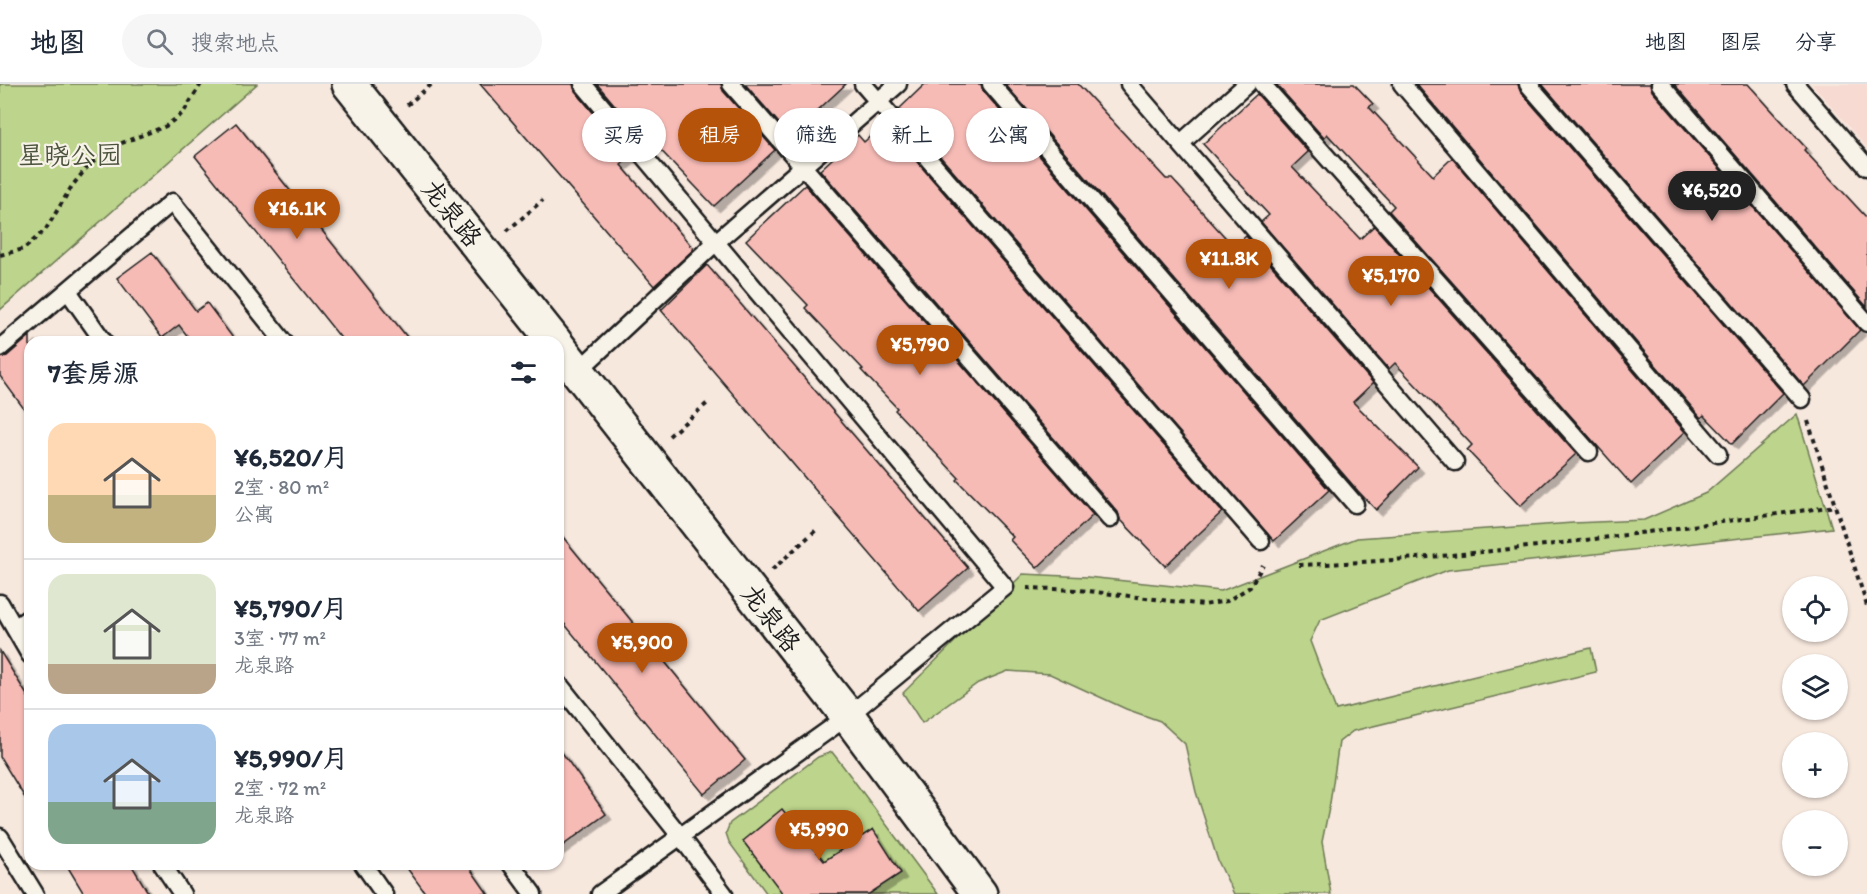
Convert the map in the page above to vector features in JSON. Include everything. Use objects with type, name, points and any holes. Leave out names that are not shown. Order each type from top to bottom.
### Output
[{"type":"street","name":"龙泉路","points":[[349,84],[550,336]]},
{"type":"street","name":"龙泉路","points":[[564,354],[848,716],[980,894]]},
{"type":"lane","points":[[583,84],[1005,587],[848,716],[600,894]]},
{"type":"lane","points":[[731,84],[1110,519]]},
{"type":"lane","points":[[863,84],[1261,541]]},
{"type":"lane","points":[[578,371],[715,243],[898,84]]},
{"type":"lane","points":[[991,84],[1355,504]]},
{"type":"lane","points":[[1129,84],[1455,462]]},
{"type":"lane","points":[[1181,143],[1248,84]]},
{"type":"lane","points":[[1262,84],[1589,452]]},
{"type":"lane","points":[[1402,84],[1718,454]]},
{"type":"lane","points":[[1528,84],[1802,399]]},
{"type":"lane","points":[[1660,84],[1867,323]]},
{"type":"lane","points":[[1796,84],[1867,167]]},
{"type":"lane","points":[[0,348],[172,202],[279,336]]},
{"type":"lane","points":[[68,291],[100,336]]},
{"type":"lane","points":[[0,603],[24,644]]},
{"type":"lane","points":[[15,628],[24,621]]},
{"type":"lane","points":[[564,691],[724,894]]},
{"type":"lane","points":[[0,837],[35,894]]},
{"type":"lane","points":[[166,870],[182,894]]},
{"type":"lane","points":[[367,870],[384,894]]},
{"type":"lane","points":[[515,870],[532,894]]},
{"type":"path","points":[[0,255],[24,249],[46,229],[72,186],[88,166],[114,146],[166,126],[183,113],[201,84]]},
{"type":"path","points":[[483,251],[543,200]]},
{"type":"path","points":[[1802,399],[1867,606]]},
{"type":"path","points":[[645,457],[710,401]]},
{"type":"path","points":[[1299,565],[1362,563],[1495,551],[1836,506]]},
{"type":"path","points":[[750,590],[816,530]]},
{"type":"path","points":[[1005,587],[1079,590],[1204,605],[1227,601],[1250,587],[1263,566],[1261,541]]},
{"type":"shaded area","points":[[1812,84],[1867,84],[1867,148]]},
{"type":"green space","name":"星晓公园","points":[[0,84],[257,84],[0,310]]},
{"type":"green space","points":[[1797,414],[1832,528],[1448,570],[1320,620],[1310,641],[1336,710],[1591,648],[1596,672],[1353,731],[1339,742],[1322,842],[1331,894],[1234,894],[1218,861],[1196,792],[1185,744],[1160,721],[1126,709],[1050,674],[1008,671],[978,683],[922,723],[903,693],[1023,574],[1087,577],[1221,591],[1357,538],[1644,520],[1706,493]]},
{"type":"green space","points":[[832,752],[938,894],[767,894],[729,842],[726,833],[730,823],[818,757]]},
{"type":"building","points":[[480,84],[573,84],[575,91],[589,108],[582,108],[582,162],[624,162],[621,165],[694,249],[654,286]]},
{"type":"building","points":[[597,84],[721,84],[723,91],[738,108],[678,108],[678,162],[762,162],[714,206],[666,156],[666,108],[617,108]]},
{"type":"building","points":[[745,84],[846,84],[820,108],[774,108],[774,118]]},
{"type":"building","points":[[925,84],[981,84],[983,91],[998,108],[966,108],[966,162],[1045,162],[1329,490],[1274,541],[945,162],[954,162],[954,108],[900,108]]},
{"type":"building","points":[[1005,84],[1078,84],[1166,179],[1172,179],[1234,247],[1246,236],[1373,383],[1353,402],[1418,467],[1376,510],[1050,136],[1050,108],[1026,108]]},
{"type":"building","points":[[1276,84],[1354,84],[1373,104],[1369,107],[1433,176],[1452,158],[1685,432],[1631,484],[1389,211],[1394,206],[1327,134],[1324,138]]},
{"type":"building","points":[[1416,84],[1518,84],[1520,91],[1783,393],[1732,444],[1704,415],[1701,418]]},
{"type":"building","points":[[1542,84],[1650,84],[1652,91],[1860,330],[1804,386]]},
{"type":"building","points":[[1674,84],[1748,84],[1806,148],[1804,150],[1867,218],[1867,307]]},
{"type":"building","points":[[1257,94],[1308,152],[1292,167],[1360,239],[1374,226],[1576,454],[1520,506],[1467,450],[1472,445],[1395,363],[1389,369],[1261,222],[1269,215],[1203,144]]},
{"type":"building","points":[[236,123],[406,336],[339,336],[195,156]]},
{"type":"building","points":[[762,135],[774,149],[762,162]]},
{"type":"building","points":[[858,135],[864,142],[870,137],[870,162],[917,162],[1222,512],[1165,566],[1120,519],[1118,512],[820,170],[829,162],[858,162]]},
{"type":"building","points":[[805,185],[1093,515],[1037,568],[1010,540],[1013,537],[957,480],[959,478],[895,410],[897,408],[861,370],[863,369],[805,308],[808,305],[746,240]]},
{"type":"building","points":[[152,252],[196,311],[207,303],[232,336],[187,336],[179,325],[165,336],[160,336],[117,278]]},
{"type":"building","points":[[707,265],[968,568],[919,611],[661,310]]},
{"type":"building","points":[[24,341],[24,409],[0,376],[0,358],[7,356]]},
{"type":"building","points":[[564,538],[745,760],[704,794],[564,623]]},
{"type":"building","points":[[0,651],[24,690],[24,796],[0,757]]},
{"type":"building","points":[[564,755],[606,814],[564,845]]},
{"type":"building","points":[[782,809],[824,861],[873,829],[901,873],[869,894],[783,894],[743,841]]},
{"type":"building","points":[[70,870],[135,870],[149,894],[84,894]]},
{"type":"building","points":[[408,870],[471,870],[488,894],[426,894]]}]
